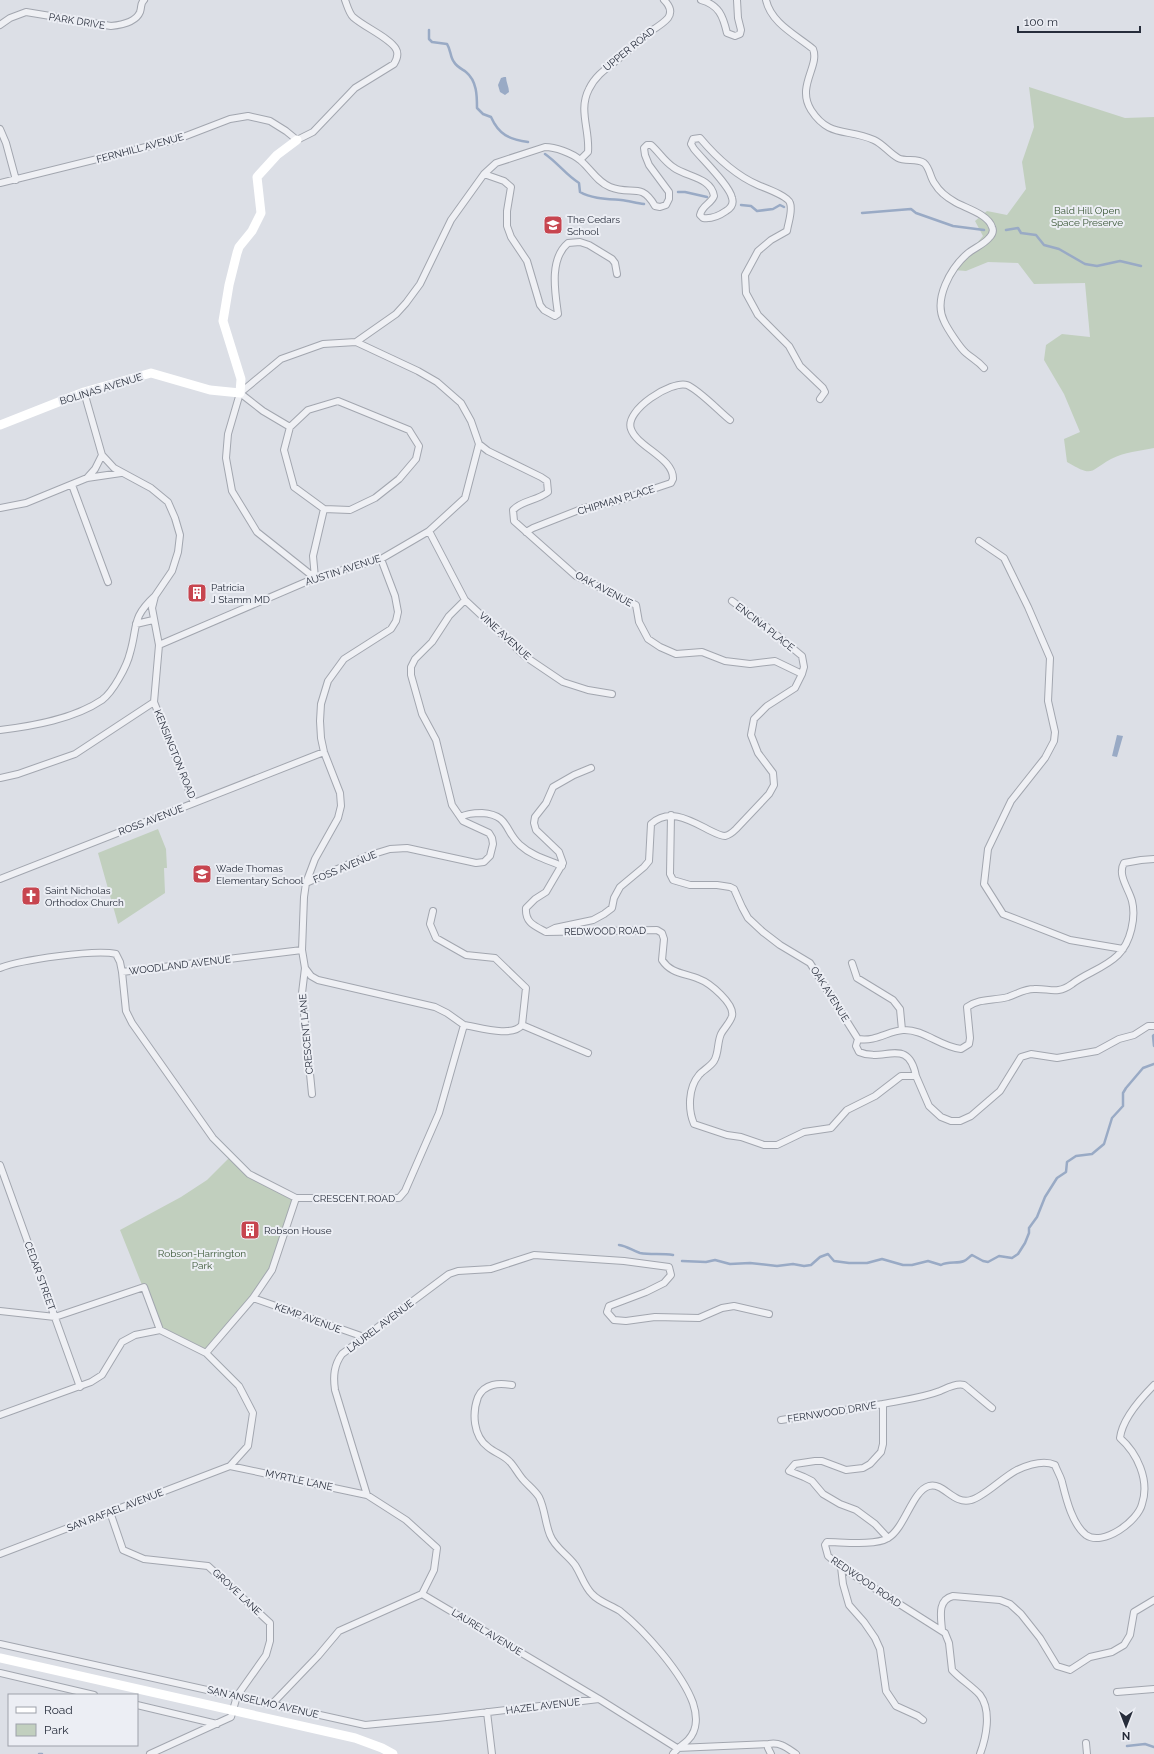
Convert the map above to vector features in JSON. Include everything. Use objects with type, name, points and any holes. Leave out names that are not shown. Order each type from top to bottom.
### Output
[{"type":"street","points":[[315,578],[257,532],[232,491],[226,458],[228,434],[240,393],[241,379],[223,321],[229,285],[239,247],[252,231],[261,213],[257,177],[277,155],[297,140],[313,132],[355,88],[394,64],[397,58],[397,50],[389,41],[374,33],[352,16],[345,0]]},
{"type":"street","name":"UPPER ROAD","points":[[580,160],[588,152],[588,136],[583,111],[589,89],[604,70],[621,58],[646,35],[668,18],[671,11],[664,0]]},
{"type":"street","points":[[701,0],[714,5],[722,18],[727,33],[735,36],[740,34],[741,30],[738,18],[738,0]]},
{"type":"street","points":[[766,0],[767,6],[777,20],[813,49],[814,60],[807,78],[806,95],[809,108],[817,119],[825,126],[838,132],[873,139],[886,147],[897,158],[923,162],[935,184],[942,193],[955,202],[975,211],[987,220],[992,227],[992,233],[988,239],[968,253],[959,262],[942,292],[939,307],[944,320],[965,352],[977,360],[984,368]]},
{"type":"street","name":"PARK DRIVE","points":[[0,25],[10,18],[26,12],[111,26],[123,24],[136,18],[140,12],[142,2]]},
{"type":"street","name":"FERNHILL AVENUE","points":[[0,184],[178,139],[230,119],[248,116],[270,121],[286,130],[297,140]]},
{"type":"street","points":[[0,129],[6,143],[16,180]]},
{"type":"street","points":[[356,342],[396,314],[410,297],[420,284],[451,220],[484,174],[496,163],[545,147],[550,147],[580,160],[595,178],[610,187],[644,192],[649,196],[655,206],[660,207],[666,205],[669,199],[669,192],[649,166],[645,156],[644,148],[647,145],[651,145],[672,167],[710,186],[714,196],[712,200],[702,209],[700,215],[703,218],[711,218],[730,208],[733,199],[725,185],[691,144],[693,139],[700,138],[711,152],[726,164],[754,183],[786,198],[790,203],[791,214],[787,231],[771,240],[758,251],[745,275],[746,294],[758,315],[789,346],[800,366],[823,388],[825,392],[820,399]]},
{"type":"street","points":[[484,174],[504,181],[511,187],[507,210],[507,226],[511,237],[527,261],[540,305],[544,310],[555,316],[558,314],[555,292],[556,266],[560,252],[568,243],[580,242],[589,245],[612,259],[615,263],[617,274]]},
{"type":"street","points":[[240,393],[281,359],[323,344],[356,342],[418,371],[437,382],[450,392],[461,403],[471,421],[479,444]]},
{"type":"street","name":"BOLINAS AVENUE","points":[[0,425],[84,392],[151,373],[210,390],[240,393]]},
{"type":"street","name":"CHIPMAN PLACE","points":[[526,532],[584,508],[617,501],[671,483],[673,479],[672,471],[637,437],[631,430],[630,423],[635,410],[673,385],[688,385],[730,420]]},
{"type":"street","name":"KENSINGTON ROAD","points":[[84,392],[102,455],[110,465],[121,473],[151,488],[168,502],[180,535],[178,552],[172,571],[155,596],[152,608],[158,645],[154,702],[194,803]]},
{"type":"street","points":[[240,393],[263,411],[290,427]]},
{"type":"street","points":[[338,401],[409,430],[419,446],[416,459],[399,479],[375,498],[350,510],[324,509],[294,487],[284,450],[290,427],[308,410],[338,401]]},
{"type":"street","name":"AUSTIN AVENUE","points":[[158,645],[315,578],[381,559],[429,530],[465,498],[479,444]]},
{"type":"street","name":"OAK AVENUE","points":[[479,444],[488,451],[541,477],[547,482],[548,492],[542,497],[516,506],[513,510],[514,521],[576,576],[636,605],[639,622],[648,639],[660,647],[676,654],[702,652],[725,661],[750,664],[775,661],[802,674]]},
{"type":"street","points":[[87,478],[95,469],[102,455]]},
{"type":"street","points":[[0,508],[26,503],[87,478],[121,473]]},
{"type":"street","points":[[72,485],[108,582]]},
{"type":"street","points":[[315,578],[313,556],[324,509]]},
{"type":"street","name":"VINE AVENUE","points":[[429,530],[465,600],[526,657],[563,682],[588,690],[612,694]]},
{"type":"street","points":[[980,540],[1004,558],[1028,607],[1050,658],[1048,701],[1055,732],[1054,741],[1045,758],[1011,801],[988,849],[984,884],[1003,914],[1070,940],[1123,949]]},
{"type":"street","name":"CRESCENT LANE","points":[[312,1094],[302,993],[305,968],[302,950],[304,897],[306,883],[315,859],[338,818],[341,806],[340,793],[324,752],[320,721],[321,704],[328,681],[344,659],[391,629],[396,621],[398,612],[395,596],[381,559]]},
{"type":"street","points":[[0,730],[38,725],[74,714],[103,700],[119,679],[130,654],[136,624],[141,609],[155,596]]},
{"type":"street","points":[[465,600],[449,616],[432,642],[416,659],[411,667],[411,675],[422,714],[436,740],[452,805],[461,817],[466,814],[478,813],[498,816],[505,823],[518,844],[529,853],[562,866]]},
{"type":"street","name":"ENCINA PLACE","points":[[732,601],[802,656],[804,667],[802,674]]},
{"type":"street","points":[[136,624],[153,620]]},
{"type":"street","points":[[591,768],[574,775],[553,788],[546,803],[535,817],[534,823],[536,830],[559,852],[562,857],[562,866],[546,892],[534,899],[526,908],[526,916],[531,924],[546,932],[555,928],[593,920],[612,908],[614,898],[620,887],[649,861],[651,824],[657,819],[671,815],[682,816],[714,833],[724,836],[730,834],[736,829],[769,794],[774,785],[773,773],[758,753],[751,735],[754,720],[767,706],[795,688],[802,674]]},
{"type":"street","points":[[0,778],[18,774],[75,754],[154,702]]},
{"type":"street","name":"ROSS AVENUE","points":[[0,879],[324,752]]},
{"type":"street","name":"OAK AVENUE","points":[[671,815],[670,874],[673,880],[690,885],[717,885],[734,889],[748,918],[762,932],[780,945],[810,962],[858,1039]]},
{"type":"street","name":"FOSS AVENUE","points":[[306,883],[367,856],[390,849],[407,848],[476,863],[484,862],[490,856],[493,844],[492,838],[489,833],[466,823],[461,817]]},
{"type":"street","points":[[1154,860],[1124,863],[1122,867],[1123,877],[1132,900],[1134,911],[1133,924],[1123,949],[1105,965],[1079,978],[1064,989],[1051,991],[1035,988],[1009,997],[985,1000],[970,1005],[967,1007],[970,1038],[969,1044],[961,1049],[953,1048],[919,1032],[902,1030],[866,1040],[858,1039],[856,1046],[859,1052],[866,1055],[901,1053],[909,1057],[914,1065],[916,1076],[929,1106],[941,1117],[951,1121],[960,1121],[972,1116],[1000,1091],[1021,1057],[1031,1054],[1057,1058],[1097,1051],[1119,1039],[1134,1035],[1148,1026],[1154,1026]]},
{"type":"street","points":[[305,968],[318,980],[435,1007],[464,1025],[511,1032],[516,1031],[522,1026],[526,988],[495,958],[466,954],[436,938],[430,924],[433,911]]},
{"type":"street","name":"REDWOOD ROAD","points":[[546,932],[657,930],[662,933],[664,939],[662,960],[667,967],[677,972],[700,979],[710,985],[728,1003],[733,1012],[732,1018],[722,1032],[715,1059],[699,1074],[691,1088],[691,1117],[694,1124],[703,1128],[727,1135],[741,1137],[764,1145],[777,1145],[804,1132],[831,1128],[847,1110],[875,1096],[901,1076],[916,1076]]},
{"type":"street","name":"WOODLAND AVENUE","points":[[0,968],[10,964],[69,955],[107,952],[116,954],[120,962],[122,972],[302,950]]},
{"type":"street","points":[[852,963],[857,978],[893,1000],[900,1009],[902,1030]]},
{"type":"street","name":"CRESCENT ROAD","points":[[122,972],[126,1011],[132,1023],[213,1138],[250,1174],[296,1198],[401,1197],[439,1113],[464,1025]]},
{"type":"street","points":[[522,1026],[588,1053]]},
{"type":"street","name":"CEDAR STREET","points":[[1,1168],[80,1386]]},
{"type":"street","points":[[206,1352],[253,1298],[272,1270],[296,1198]]},
{"type":"street","name":"LAUREL AVENUE","points":[[367,1494],[334,1381],[334,1373],[338,1359],[342,1354],[364,1337],[449,1274],[458,1271],[491,1269],[534,1255],[624,1260],[669,1267],[671,1275],[664,1282],[635,1297],[609,1306],[607,1312],[614,1320],[626,1321],[647,1317],[699,1318],[722,1308],[734,1306],[769,1314]]},
{"type":"street","points":[[0,1311],[55,1318],[144,1287],[160,1330]]},
{"type":"street","name":"KEMP AVENUE","points":[[253,1298],[364,1337]]},
{"type":"street","points":[[0,1416],[91,1382],[102,1375],[116,1349],[128,1337],[160,1330],[206,1352],[239,1386],[253,1413],[248,1446],[230,1466]]},
{"type":"street","points":[[512,1385],[499,1383],[490,1385],[480,1394],[476,1411],[475,1425],[477,1433],[487,1447],[511,1462],[522,1478],[539,1497],[550,1535],[556,1546],[575,1565],[591,1593],[616,1608],[632,1621],[654,1645],[682,1681],[695,1710],[695,1726],[693,1734],[688,1741],[677,1748],[673,1754]]},
{"type":"street","name":"FERNWOOD DRIVE","points":[[781,1420],[925,1396],[958,1385],[970,1388],[979,1398],[992,1408]]},
{"type":"street","points":[[888,1538],[898,1529],[912,1504],[925,1488],[936,1486],[942,1488],[957,1500],[971,1500],[1017,1470],[1026,1466],[1042,1463],[1055,1465],[1062,1482],[1069,1508],[1086,1535],[1092,1537],[1108,1537],[1133,1519],[1143,1504],[1142,1478],[1139,1465],[1129,1446],[1120,1438],[1122,1426],[1146,1393],[1154,1385]]},
{"type":"street","name":"FERNWOOD DRIVE","points":[[883,1404],[883,1444],[881,1452],[870,1464],[863,1468],[846,1470],[822,1461],[815,1461],[795,1464],[789,1472],[812,1481],[823,1494],[840,1504],[856,1510],[875,1524],[888,1538]]},
{"type":"street","name":"MYRTLE LANE","points":[[230,1466],[367,1494]]},
{"type":"street","name":"SAN RAFAEL AVENUE","points":[[0,1554],[230,1466]]},
{"type":"street","points":[[272,1704],[318,1656],[339,1631],[422,1594],[434,1570],[438,1548],[406,1520],[367,1494]]},
{"type":"street","name":"GROVE LANE","points":[[110,1512],[124,1550],[144,1559],[208,1566],[270,1623],[270,1641],[266,1655],[237,1696],[233,1710]]},
{"type":"street","name":"REDWOOD ROAD","points":[[888,1538],[877,1542],[827,1542],[825,1545],[828,1556],[841,1568],[942,1630]]},
{"type":"street","points":[[841,1568],[843,1584],[849,1605],[864,1622],[875,1638],[880,1650],[886,1691],[896,1706],[918,1716],[923,1720]]},
{"type":"street","name":"LAUREL AVENUE","points":[[422,1594],[599,1699],[677,1748]]},
{"type":"street","points":[[980,1754],[986,1728],[984,1703],[979,1694],[952,1670],[947,1636],[942,1630],[941,1607],[943,1601],[948,1597],[953,1596],[1000,1600],[1010,1604],[1021,1614],[1048,1648],[1057,1666],[1070,1670],[1090,1657],[1112,1652],[1124,1645],[1130,1635],[1134,1612],[1154,1600]]},
{"type":"street","name":"SAN ANSELMO AVENUE","points":[[0,1644],[365,1725],[487,1712]]},
{"type":"street","points":[[0,1658],[355,1738],[382,1748],[393,1754]]},
{"type":"street","points":[[0,1673],[90,1694]]},
{"type":"street","points":[[1117,1692],[1154,1688]]},
{"type":"street","name":"HAZEL AVENUE","points":[[487,1712],[599,1699]]},
{"type":"street","points":[[138,1705],[217,1724]]},
{"type":"street","points":[[150,1754],[231,1717],[233,1710]]},
{"type":"street","points":[[487,1712],[492,1754]]},
{"type":"street","points":[[1086,1743],[1087,1754]]},
{"type":"street","points":[[677,1748],[770,1744],[784,1745],[796,1754]]},
{"type":"street","points":[[770,1744],[768,1748],[771,1754]]},
{"type":"green space","name":"Bald Hill Open Space Preserve","points":[[1029,87],[1125,118],[1154,117],[1154,448],[1127,453],[1116,457],[1091,471],[1082,470],[1067,462],[1064,439],[1080,432],[1064,394],[1044,360],[1046,345],[1062,334],[1090,337],[1085,283],[1034,284],[1018,263],[988,262],[966,271],[954,270],[983,236],[975,221],[987,211],[1007,215],[1026,189],[1022,162],[1034,127]]},
{"type":"green space","points":[[158,829],[166,849],[167,868],[164,868],[165,893],[118,924],[98,853]]},
{"type":"green space","name":"Robson-Harrington Park","points":[[231,1156],[249,1174],[296,1198],[272,1270],[206,1353],[160,1330],[120,1230],[181,1197],[207,1180]]},
{"type":"water","points":[[506,77],[509,92],[505,95],[500,92],[498,85],[501,78]]},
{"type":"water","points":[[1117,735],[1123,736],[1117,757],[1112,756]]},
{"type":"waterway","points":[[429,30],[429,39],[432,42],[447,44],[455,64],[470,76],[474,84],[477,108],[483,114],[491,117],[497,128],[505,135],[510,138],[528,142]]},
{"type":"waterway","points":[[545,154],[579,183],[580,192],[605,199],[644,204]]},
{"type":"waterway","points":[[678,192],[707,197]]},
{"type":"waterway","points":[[741,205],[751,206],[757,211],[773,209],[780,205],[784,207]]},
{"type":"waterway","points":[[862,213],[911,209],[916,213],[953,226],[984,230]]},
{"type":"waterway","points":[[1006,230],[1018,228],[1021,233],[1036,235],[1044,245],[1059,249],[1085,264],[1097,266],[1120,261],[1141,266]]},
{"type":"waterway","points":[[1154,1035],[1154,1046]]},
{"type":"waterway","points":[[682,1261],[706,1262],[715,1260],[730,1264],[750,1263],[777,1266],[793,1264],[804,1266],[811,1265],[820,1257],[828,1254],[834,1261],[849,1263],[867,1263],[882,1259],[903,1265],[912,1265],[928,1261],[941,1265],[961,1262],[972,1255],[988,1262],[999,1256],[1012,1258],[1018,1254],[1025,1243],[1029,1233],[1029,1228],[1037,1217],[1045,1197],[1057,1178],[1066,1172],[1067,1162],[1076,1156],[1092,1154],[1104,1144],[1112,1118],[1123,1106],[1123,1093],[1126,1088],[1143,1068],[1154,1064]]},
{"type":"waterway","points":[[619,1245],[625,1246],[640,1253],[673,1255]]},
{"type":"waterway","points":[[1127,1746],[1145,1744],[1154,1747]]},
{"type":"place","name":"The Cedars School","points":[[553,225]]},
{"type":"place","name":"Patricia J Stamm MD","points":[[197,593]]},
{"type":"place","name":"Wade Thomas Elementary School","points":[[202,874]]},
{"type":"place","name":"Saint Nicholas Orthodox Church","points":[[31,896]]},
{"type":"place","name":"Robson House","points":[[250,1230]]}]
